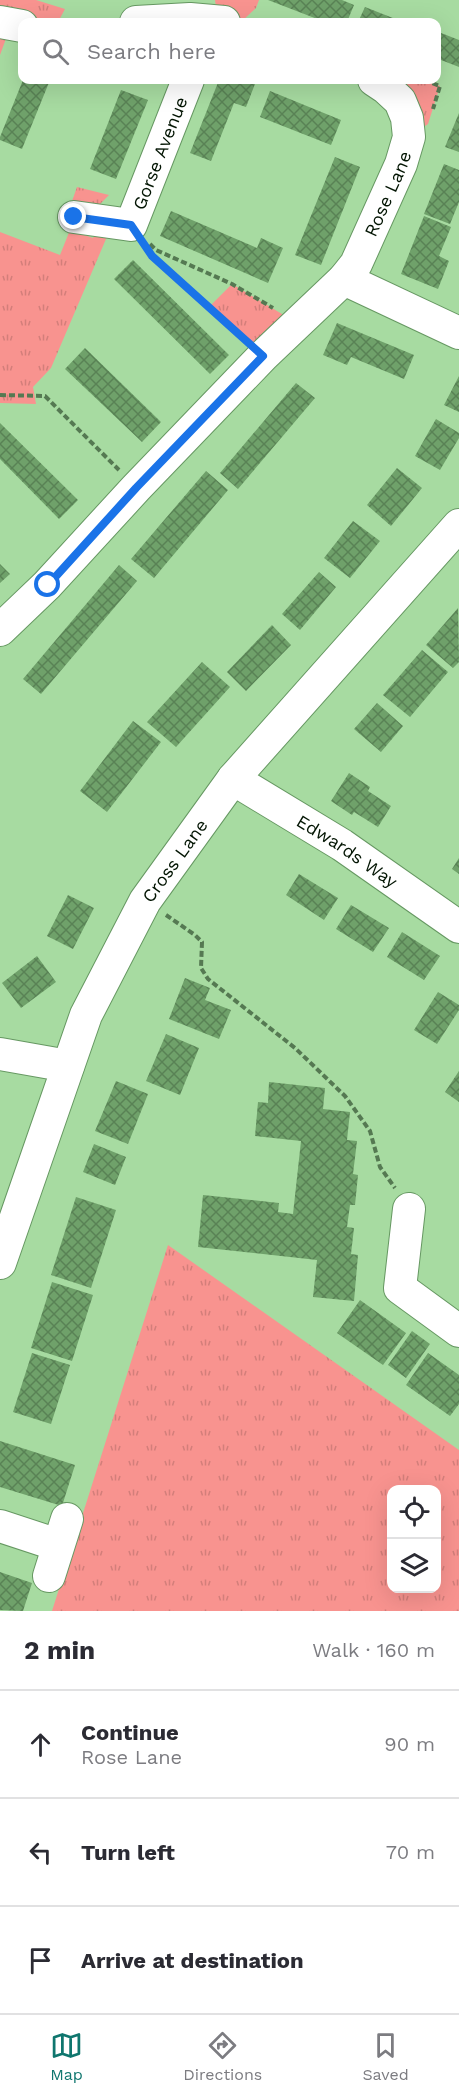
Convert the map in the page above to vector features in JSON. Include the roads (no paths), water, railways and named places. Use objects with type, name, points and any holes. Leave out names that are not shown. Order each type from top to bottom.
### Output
[{"type":"street","points":[[0,22],[18,25]]},
{"type":"street","name":"Gorse Avenue","points":[[74,217],[131,225],[186,84]]},
{"type":"street","name":"Rose Lane","points":[[0,630],[48,585],[136,488],[263,356],[344,279],[356,264],[401,164],[409,137],[407,118],[400,101],[379,84]]},
{"type":"street","points":[[344,279],[459,333]]},
{"type":"street","name":"Cross Lane","points":[[0,1263],[86,1015],[145,901],[233,779],[459,525]]},
{"type":"street","name":"Edwards Way","points":[[233,779],[342,846],[459,927]]},
{"type":"street","points":[[0,1054],[68,1066]]},
{"type":"street","points":[[409,1209],[400,1288],[459,1331]]},
{"type":"street","points":[[0,1526],[63,1532],[49,1576]]}]
